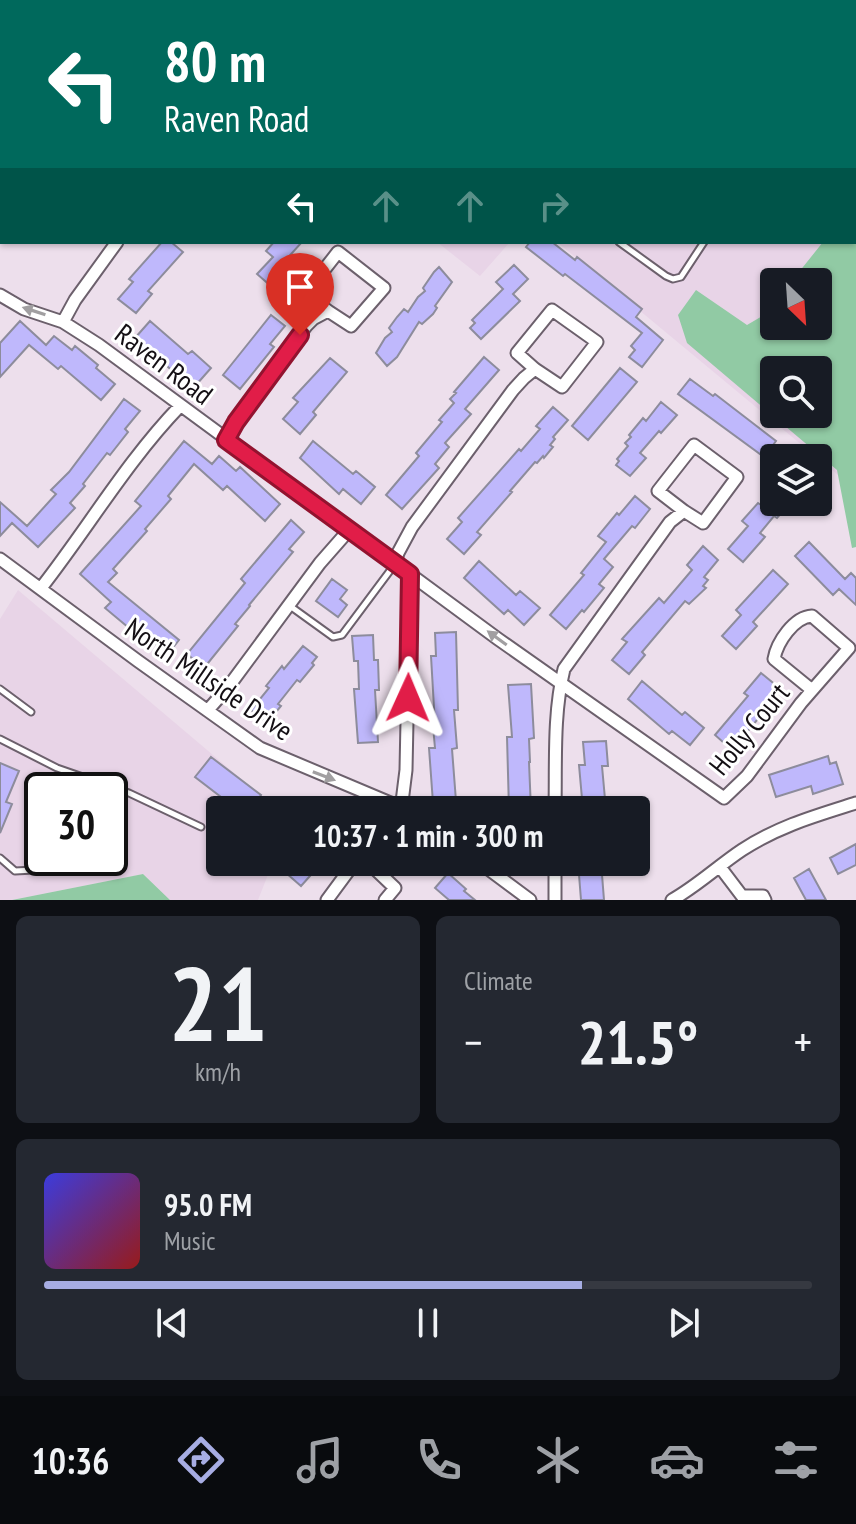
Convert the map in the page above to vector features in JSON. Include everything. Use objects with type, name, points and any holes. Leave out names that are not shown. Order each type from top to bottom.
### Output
[{"type":"street","points":[[63,322],[116,244]]},
{"type":"street","points":[[338,252],[384,288],[351,326],[328,311],[305,294],[338,252]]},
{"type":"street","name":"Raven Road","points":[[0,296],[24,309],[63,322],[99,345],[560,683]]},
{"type":"street","points":[[552,310],[597,342],[562,387],[535,369],[517,353],[552,310]]},
{"type":"street","points":[[226,440],[306,326],[328,311]]},
{"type":"street","points":[[395,563],[406,536],[426,508],[513,390],[535,369]]},
{"type":"street","points":[[41,588],[146,442],[180,406]]},
{"type":"street","points":[[694,445],[737,477],[703,523],[684,511],[658,491],[694,445]]},
{"type":"street","points":[[555,796],[560,683],[568,661],[649,548],[670,522],[684,511]]},
{"type":"street","points":[[208,710],[320,563],[349,530]]},
{"type":"street","name":"North Millside Drive","points":[[0,559],[270,753],[373,796]]},
{"type":"street","points":[[405,796],[410,574]]},
{"type":"street","name":"Holly Court","points":[[560,683],[724,798],[758,762],[812,690],[849,648],[812,616],[804,617],[795,624],[775,649],[774,659],[812,690]]},
{"type":"street","points":[[672,900],[743,849],[788,825],[856,803]]},
{"type":"street","points":[[720,867],[741,898],[763,896],[765,900]]},
{"type":"street","points":[[327,900],[345,876]]},
{"type":"street","points":[[384,876],[395,888],[385,900]]},
{"type":"street","points":[[498,876],[530,900]]},
{"type":"street","points":[[555,876],[555,900]]},
{"type":"lane","points":[[622,244],[673,279],[681,277],[703,244]]},
{"type":"lane","points":[[289,605],[333,637],[342,635],[395,563]]},
{"type":"lane","points":[[0,689],[31,712]]},
{"type":"lane","points":[[0,739],[57,768],[129,793],[201,827]]},
{"type":"lane","points":[[0,858],[15,871],[24,871]]},
{"type":"shaded area","points":[[440,244],[508,244],[480,276]]},
{"type":"shaded area","points":[[559,244],[856,244],[856,490],[832,470],[832,444],[801,444],[781,428],[832,428],[832,356],[760,356],[760,410]]},
{"type":"shaded area","points":[[18,590],[261,796],[206,796],[206,876],[267,876],[258,900],[170,900],[143,874],[0,900],[0,619]]},
{"type":"green space","points":[[821,244],[856,244],[856,547],[852,548],[837,470],[832,466],[832,444],[806,444],[787,428],[832,428],[832,356],[760,356],[760,405],[687,343],[678,315],[696,290],[747,325],[760,317],[760,340],[832,340],[832,268],[802,268]]},
{"type":"green space","points":[[143,874],[170,900],[12,900]]},
{"type":"building","points":[[160,244],[173,244],[183,252],[148,291],[152,294],[136,313],[118,299],[133,282],[129,279]]},
{"type":"building","points":[[272,244],[300,244],[283,263],[289,269],[272,287],[257,274],[273,257],[266,251]]},
{"type":"building","points":[[528,244],[555,244],[575,260],[577,257],[642,309],[636,317],[663,340],[642,367],[629,357],[635,350],[631,346],[642,333],[526,247]]},
{"type":"building","points":[[514,265],[528,279],[513,294],[520,301],[481,339],[470,328],[475,323],[472,320],[503,289],[496,282]]},
{"type":"building","points":[[439,267],[452,282],[433,314],[422,324],[419,322],[397,357],[387,366],[376,353],[392,332],[389,328],[404,309],[408,312]]},
{"type":"building","points":[[271,315],[285,326],[270,344],[274,347],[240,389],[223,375]]},
{"type":"building","points":[[20,321],[46,345],[54,336],[72,350],[75,346],[115,384],[101,400],[61,366],[58,369],[29,345],[0,377],[0,343]]},
{"type":"building","points":[[150,321],[188,354],[192,351],[211,368],[196,385],[179,370],[176,374],[135,338]]},
{"type":"building","points":[[484,357],[499,370],[465,409],[471,414],[445,443],[449,447],[435,464],[439,468],[402,509],[386,495],[419,456],[416,453],[454,403],[450,399],[454,392]]},
{"type":"building","points":[[330,358],[347,372],[313,412],[316,415],[300,434],[283,419],[298,402],[293,398]]},
{"type":"building","points":[[620,368],[637,382],[588,440],[572,426]]},
{"type":"building","points":[[690,379],[713,396],[715,394],[776,441],[774,444],[760,444],[760,454],[678,394]]},
{"type":"building","points":[[124,399],[140,411],[125,429],[128,432],[110,455],[107,453],[70,503],[75,508],[38,547],[12,523],[0,536],[0,502],[27,526],[56,494],[51,490],[69,472]]},
{"type":"building","points":[[661,402],[677,415],[640,453],[646,458],[630,476],[616,465],[617,459],[628,446],[625,443],[631,437],[629,435],[643,418],[646,421]]},
{"type":"building","points":[[553,407],[568,420],[553,437],[555,439],[550,445],[553,447],[510,491],[477,532],[481,535],[464,554],[447,539],[462,522],[458,518],[540,429],[536,426]]},
{"type":"building","points":[[184,441],[212,464],[219,456],[236,471],[240,467],[280,504],[265,521],[227,486],[223,490],[194,464],[168,496],[171,499],[145,529],[147,531],[113,569],[117,573],[108,582],[179,640],[168,654],[150,639],[147,643],[105,608],[111,602],[80,574],[141,506],[135,501]]},
{"type":"building","points":[[313,441],[353,474],[356,471],[375,487],[361,504],[343,489],[339,494],[300,458]]},
{"type":"building","points":[[635,496],[650,509],[604,559],[613,567],[599,584],[604,588],[566,629],[550,615],[584,575],[581,573],[606,542],[598,536]]},
{"type":"building","points":[[758,503],[760,516],[774,516],[760,533],[765,537],[743,562],[728,549],[748,526],[742,521]]},
{"type":"building","points":[[291,520],[304,532],[289,549],[293,552],[249,605],[235,624],[238,626],[204,668],[187,654],[245,583],[241,579]]},
{"type":"building","points":[[809,542],[845,579],[851,573],[856,578],[856,605],[839,589],[833,595],[795,556]]},
{"type":"building","points":[[703,546],[718,560],[704,577],[708,580],[703,586],[706,588],[689,604],[685,601],[642,652],[645,655],[629,674],[612,660],[627,642],[622,639],[659,598],[664,603],[692,570],[687,565]]},
{"type":"building","points":[[479,561],[516,595],[520,591],[540,608],[524,625],[508,610],[504,614],[464,578]]},
{"type":"building","points":[[773,570],[788,584],[753,622],[757,626],[736,649],[722,636],[741,615],[736,610]]},
{"type":"building","points":[[332,579],[347,590],[340,599],[347,605],[338,617],[316,601]]},
{"type":"building","points":[[456,632],[458,710],[454,710],[457,748],[452,749],[456,796],[432,796],[429,748],[435,748],[431,656],[436,656],[435,633]]},
{"type":"building","points":[[373,635],[374,660],[378,660],[379,690],[375,690],[378,742],[358,743],[354,689],[359,689],[358,661],[354,661],[352,636]]},
{"type":"building","points":[[303,646],[317,657],[312,663],[314,665],[300,682],[297,680],[267,723],[251,710],[282,666],[284,669]]},
{"type":"building","points":[[761,673],[778,687],[763,705],[767,708],[732,750],[715,735],[748,696],[744,693]]},
{"type":"building","points":[[642,681],[682,715],[685,712],[704,728],[690,745],[672,731],[669,734],[628,699]]},
{"type":"building","points":[[531,684],[534,738],[529,739],[530,796],[509,796],[507,737],[512,737],[508,685]]},
{"type":"building","points":[[606,741],[608,766],[602,766],[605,796],[582,796],[579,765],[585,765],[583,742]]},
{"type":"building","points":[[828,756],[830,764],[836,762],[843,784],[813,794],[811,786],[776,797],[769,775]]},
{"type":"building","points":[[211,757],[261,795],[220,796],[195,777]]},
{"type":"building","points":[[0,763],[19,771],[6,802],[12,804],[0,833]]},
{"type":"building","points":[[856,844],[856,865],[838,874],[830,858]]},
{"type":"building","points":[[809,869],[826,900],[806,900],[794,878]]},
{"type":"building","points":[[289,876],[310,876],[301,886]]},
{"type":"building","points":[[445,876],[451,876],[475,900],[449,900],[435,888]]},
{"type":"building","points":[[579,876],[602,876],[604,900],[581,900]]},
{"type":"route","points":[[300,335],[226,440],[410,574],[408,698]]}]
